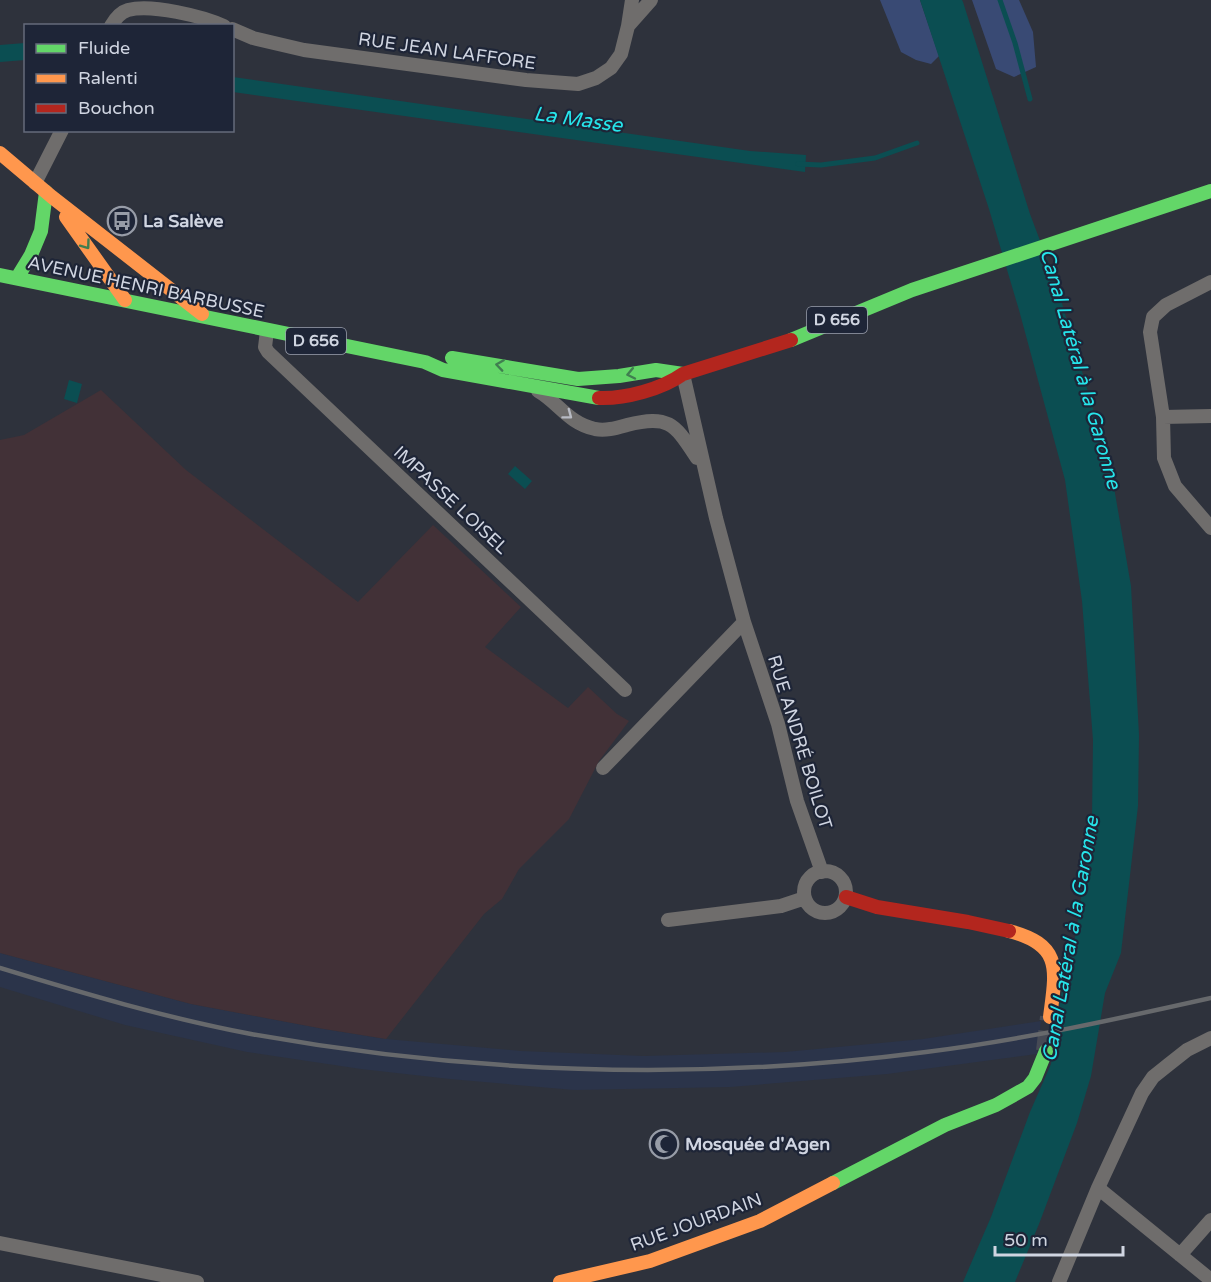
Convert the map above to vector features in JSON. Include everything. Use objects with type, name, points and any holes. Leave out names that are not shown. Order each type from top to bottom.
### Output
[{"type":"main road","name":"D 656","points":[[0,153],[49,195],[207,318]]},
{"type":"main road","name":"AVENUE HENRI BARBUSSE","points":[[0,275],[135,294],[207,318],[425,362],[443,370],[603,398],[649,391],[669,384],[683,374],[800,337],[912,290],[1211,191]]},
{"type":"main road","name":"D 656","points":[[49,195],[135,294]]},
{"type":"main road","points":[[17,278],[31,255],[41,231],[49,195]]},
{"type":"main road","points":[[134,261],[135,294]]},
{"type":"main road","name":"AVENUE HENRI BARBUSSE","points":[[425,362],[445,357],[578,379],[656,370],[683,374]]},
{"type":"main road","points":[[546,389],[578,379]]},
{"type":"main road","points":[[846,897],[875,906],[1014,931],[1036,939],[1047,949],[1052,962],[1050,1017]]},
{"type":"main road","name":"RUE JOURDAIN","points":[[560,1282],[650,1261],[760,1221],[945,1125],[1013,1096],[1028,1087],[1035,1078],[1046,1051]]},
{"type":"street","name":"RUE JEAN LAFFORE","points":[[234,30],[253,38],[304,50],[526,80],[578,84],[596,78],[611,68],[621,54],[632,0]]},
{"type":"street","name":"RUE JEAN LAFFORE","points":[[628,26],[651,0]]},
{"type":"street","points":[[113,24],[126,10],[145,9],[192,15],[218,24]]},
{"type":"street","points":[[35,183],[61,132]]},
{"type":"street","points":[[1211,282],[1166,305],[1153,317],[1150,332],[1163,417],[1164,458],[1175,486],[1211,528]]},
{"type":"street","name":"IMPASSE LOISEL","points":[[267,331],[265,347],[268,352],[625,690]]},
{"type":"street","name":"RUE ANDRÉ BOILOT","points":[[683,374],[703,466],[744,622],[778,724],[797,801],[822,872]]},
{"type":"street","points":[[519,385],[540,391],[566,416],[595,429],[609,430],[635,423],[656,421],[669,423],[678,430],[703,466]]},
{"type":"street","points":[[1163,417],[1211,416]]},
{"type":"street","points":[[603,768],[744,622]]},
{"type":"street","points":[[822,872],[832,872],[846,887],[846,897],[841,907],[829,913],[816,911],[810,907],[805,898],[805,887],[812,876],[822,872]]},
{"type":"street","points":[[668,920],[782,906],[805,898]]},
{"type":"street","points":[[1059,1282],[1098,1188],[1137,1103],[1153,1077],[1187,1050],[1211,1038]]},
{"type":"street","points":[[1098,1188],[1211,1280]]},
{"type":"street","points":[[1180,1255],[1211,1220]]},
{"type":"street","points":[[0,1243],[191,1282]]},
{"type":"shaded area","points":[[880,0],[920,0],[939,56],[931,64],[916,60],[901,52]]},
{"type":"shaded area","points":[[972,0],[1019,0],[1033,32],[1036,67],[1014,77],[996,69]]},
{"type":"shaded area","points":[[101,390],[186,470],[358,602],[433,525],[521,607],[485,647],[568,708],[588,687],[617,714],[629,721],[599,761],[569,819],[519,869],[502,899],[484,914],[386,1039],[191,1004],[0,953],[0,440],[24,435]]},
{"type":"shaded area","points":[[0,953],[191,1004],[386,1039],[521,1051],[644,1056],[785,1052],[923,1039],[1041,1021],[1037,1054],[887,1074],[730,1087],[574,1090],[361,1069],[247,1052],[125,1025],[0,987]]},
{"type":"water","name":"Canal Latéral à la Garonne","points":[[920,0],[962,0],[963,2],[1030,214],[1056,283],[1111,470],[1131,586],[1139,735],[1138,806],[1121,953],[1105,993],[1091,1076],[1077,1123],[1015,1282],[963,1282],[1051,1064],[1061,995],[1076,933],[1092,819],[1093,740],[1082,601],[1065,480],[989,209]]},
{"type":"water","points":[[24,43],[24,60],[0,62],[0,45]]},
{"type":"water","points":[[234,77],[750,151],[806,155],[805,172],[234,92]]},
{"type":"water","points":[[69,380],[82,384],[77,403],[64,399]]},
{"type":"water","points":[[515,466],[532,481],[525,489],[508,474]]},
{"type":"waterway","points":[[1000,0],[1015,43],[1030,99]]},
{"type":"waterway","name":"La Masse","points":[[798,164],[821,165],[875,158],[917,143]]},
{"type":"tunnel","points":[[1046,1051],[1050,1017]]},
{"type":"railway","points":[[0,968],[156,1013],[251,1034],[419,1058],[588,1069],[673,1070],[757,1067],[926,1052],[1034,1035],[1211,998]]},
{"type":"traffic: fast","points":[[791,340],[912,290],[1211,191]]},
{"type":"traffic: fast","points":[[17,278],[31,255],[41,231],[46,192]]},
{"type":"traffic: fast","points":[[0,275],[425,362],[443,370],[599,398]]},
{"type":"traffic: fast","points":[[452,358],[578,379],[656,370],[683,374]]},
{"type":"traffic: fast","points":[[833,1183],[945,1125],[996,1105],[1028,1087],[1035,1078],[1046,1051]]},
{"type":"traffic: slow","points":[[0,153],[52,197],[202,314]]},
{"type":"traffic: slow","points":[[66,217],[125,300]]},
{"type":"traffic: slow","points":[[1009,931],[1039,944],[1047,952],[1052,962],[1054,986],[1050,1017]]},
{"type":"traffic: slow","points":[[560,1282],[650,1261],[760,1221],[833,1183]]},
{"type":"traffic: jam","points":[[599,398],[620,397],[643,392],[683,374],[791,340]]},
{"type":"traffic: jam","points":[[846,897],[877,907],[1009,931]]},
{"type":"place","name":"La Salève","points":[[122,221]]},
{"type":"place","name":"Mosquée d'Agen","points":[[664,1144]]}]
